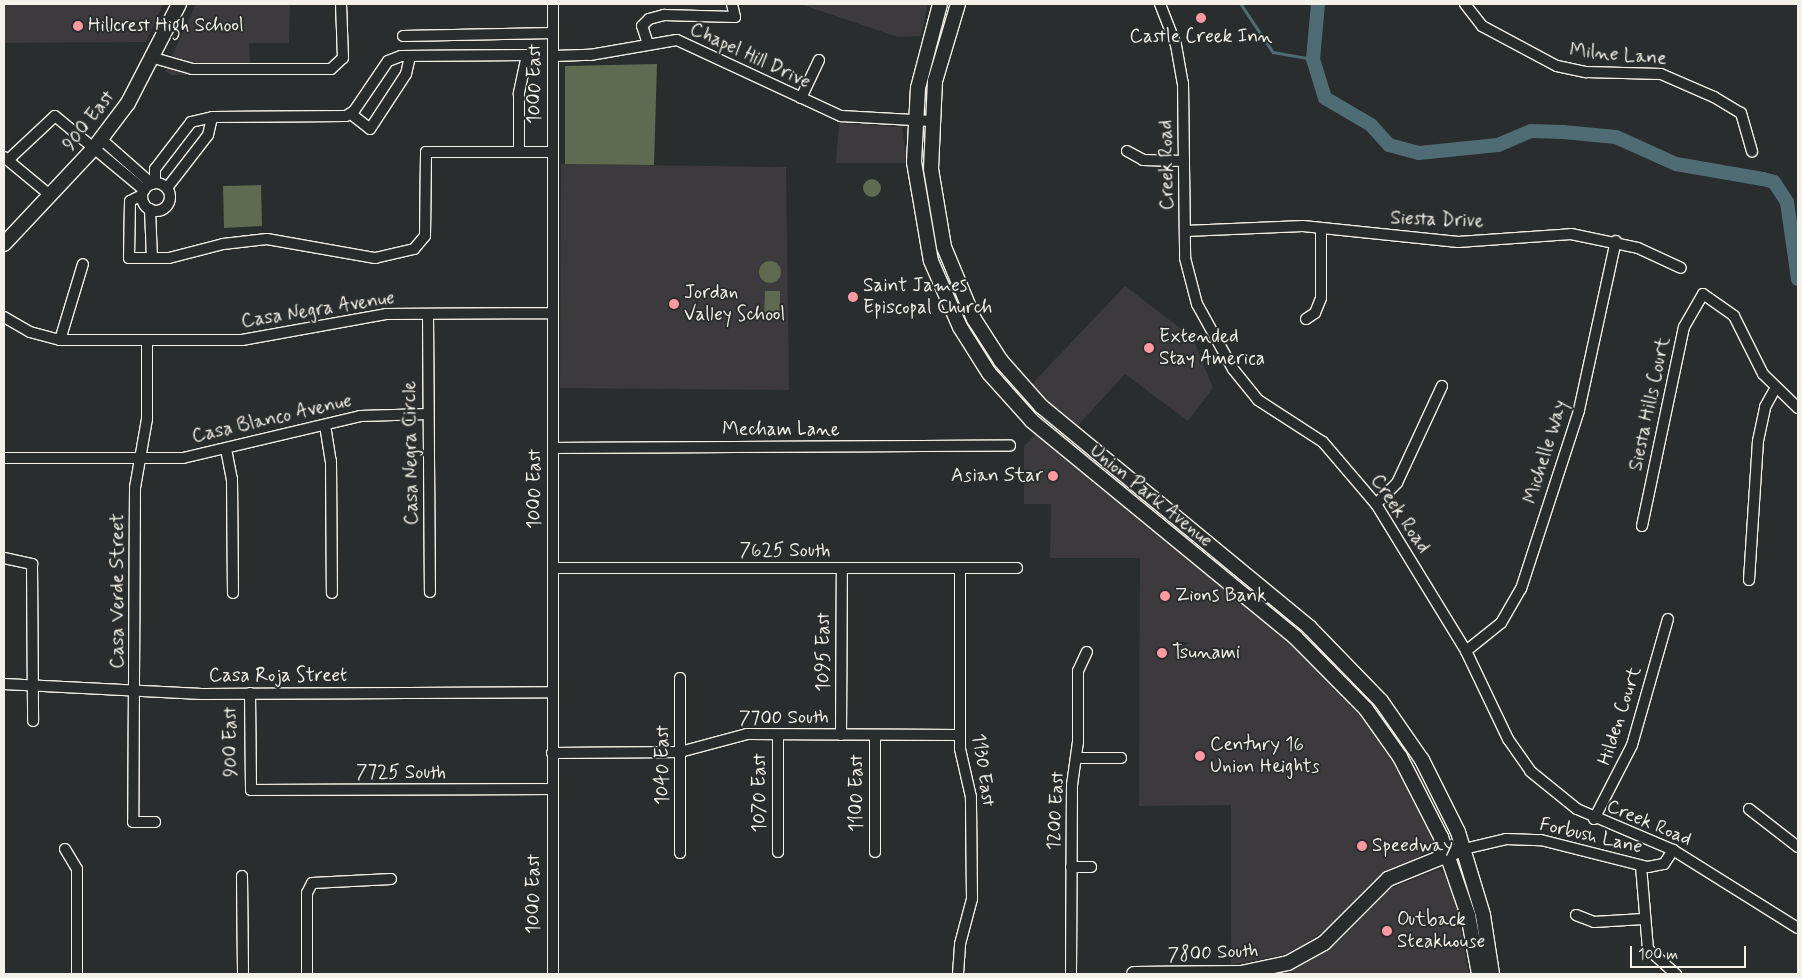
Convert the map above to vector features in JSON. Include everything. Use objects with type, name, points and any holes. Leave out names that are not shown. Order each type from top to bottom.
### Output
[{"type":"main road","name":"900 East","points":[[4,244],[98,144],[154,58],[179,4]]},
{"type":"main road","name":"Union Park Avenue","points":[[940,4],[924,56],[914,121],[917,196],[931,261],[956,321],[989,373],[1049,437],[1288,631],[1338,677],[1400,757],[1448,853],[1468,915],[1481,972]]},
{"type":"main road","name":"Union Park Avenue","points":[[958,4],[939,64],[931,121],[932,183],[944,247],[970,311],[1001,361],[1053,417],[1350,665],[1412,745],[1464,849],[1483,914],[1492,974]]},
{"type":"main road","name":"7800 South","points":[[1134,974],[1246,972],[1288,963],[1324,943],[1388,879],[1448,853],[1464,849]]},
{"type":"street","points":[[154,58],[192,69],[331,69],[343,58],[341,4]]},
{"type":"street","name":"1000 East","points":[[553,4],[553,974]]},
{"type":"street","points":[[648,44],[642,26],[649,20],[664,15],[735,17],[732,4]]},
{"type":"street","name":"Creek Road","points":[[1160,4],[1176,46],[1183,83],[1185,231],[1193,292],[1233,369],[1258,400],[1323,442],[1376,504],[1466,651],[1508,738],[1530,771],[1556,796],[1594,819],[1672,850],[1798,928]]},
{"type":"street","name":"Milne Lane","points":[[1465,4],[1482,26],[1557,66],[1586,72],[1661,74],[1714,97],[1741,113],[1752,150]]},
{"type":"street","points":[[403,36],[553,33]]},
{"type":"street","name":"Chapel Hill Drive","points":[[553,56],[590,55],[648,44],[689,43],[841,116],[931,121]]},
{"type":"street","points":[[351,114],[388,61],[410,56],[527,55],[519,94],[519,152]]},
{"type":"street","points":[[152,258],[148,188],[155,169],[191,122],[212,117],[351,114],[370,129],[406,74],[410,56]]},
{"type":"street","points":[[801,98],[819,60]]},
{"type":"street","points":[[50,196],[6,158],[55,116],[98,144],[148,188]]},
{"type":"street","points":[[167,188],[208,135],[212,117]]},
{"type":"street","points":[[1127,151],[1142,160],[1184,161]]},
{"type":"street","points":[[167,188],[148,188],[130,201],[129,258],[152,258],[266,239],[356,257],[394,256],[414,249],[424,236],[426,152],[553,152]]},
{"type":"street","points":[[150,209],[165,208],[170,198],[167,188]]},
{"type":"street","points":[[1306,320],[1315,313],[1321,298],[1321,228]]},
{"type":"street","name":"Siesta Drive","points":[[1185,231],[1321,228],[1438,241],[1552,234],[1616,241],[1681,268]]},
{"type":"street","name":"Michelle Way","points":[[1466,651],[1501,623],[1521,589],[1579,410],[1616,241]]},
{"type":"street","points":[[60,340],[83,264]]},
{"type":"street","name":"Siesta Hills Court","points":[[1642,526],[1684,327],[1703,294],[1734,316],[1775,389]]},
{"type":"street","name":"Casa Negra Avenue","points":[[5,321],[60,340],[147,340],[265,338],[355,318],[428,314],[552,313]]},
{"type":"street","name":"Casa Negra Circle","points":[[428,314],[430,592]]},
{"type":"street","name":"Casa Verde Street","points":[[147,340],[147,419],[135,488],[133,822],[155,822]]},
{"type":"street","points":[[1376,504],[1397,483],[1442,386]]},
{"type":"street","points":[[1749,580],[1758,436],[1775,389],[1798,408]]},
{"type":"street","name":"Casa Blanco Avenue","points":[[4,458],[183,458],[226,450],[374,414],[428,414]]},
{"type":"street","points":[[325,425],[331,462],[332,593]]},
{"type":"street","name":"Mecham Lane","points":[[553,448],[1010,446]]},
{"type":"street","points":[[226,450],[232,479],[233,593]]},
{"type":"street","points":[[4,558],[32,564],[33,721]]},
{"type":"street","name":"7625 South","points":[[553,568],[1017,568]]},
{"type":"street","name":"1095 East","points":[[841,735],[842,568]]},
{"type":"street","name":"1130 East","points":[[958,974],[960,944],[972,907],[972,796],[960,762],[959,735],[960,568]]},
{"type":"street","name":"Hilden Court","points":[[1594,819],[1632,745],[1668,619]]},
{"type":"street","name":"1200 East","points":[[1071,974],[1071,867],[1078,671],[1087,652]]},
{"type":"street","name":"1040 East","points":[[680,678],[680,853]]},
{"type":"street","name":"Casa Roja Street","points":[[4,684],[32,689],[135,688],[250,693],[553,692]]},
{"type":"street","name":"900 East","points":[[250,693],[251,790]]},
{"type":"street","name":"7700 South","points":[[552,753],[680,752],[736,735],[959,735]]},
{"type":"street","name":"1070 East","points":[[778,735],[778,852]]},
{"type":"street","name":"1100 East","points":[[875,735],[875,852]]},
{"type":"street","points":[[1076,758],[1121,758]]},
{"type":"street","name":"7725 South","points":[[251,790],[552,789]]},
{"type":"street","points":[[1749,809],[1798,847]]},
{"type":"street","name":"Forbush Lane","points":[[1464,849],[1506,839],[1541,840],[1641,866],[1664,864],[1672,850]]},
{"type":"street","points":[[65,849],[77,869],[77,974]]},
{"type":"street","points":[[1641,866],[1643,918],[1648,949],[1676,974]]},
{"type":"street","points":[[1071,867],[1091,867]]},
{"type":"street","points":[[242,876],[243,974]]},
{"type":"street","points":[[307,974],[307,893],[312,883],[391,879]]},
{"type":"street","points":[[1576,915],[1594,922],[1643,918]]},
{"type":"shaded area","name":"Hillcrest High School","points":[[4,4],[163,4],[146,42],[4,43]]},
{"type":"shaded area","points":[[196,4],[290,4],[289,43],[249,43],[251,74],[171,75],[165,71]]},
{"type":"shaded area","points":[[800,4],[928,4],[921,36],[898,37]]},
{"type":"shaded area","points":[[839,123],[902,127],[907,163],[836,163]]},
{"type":"shaded area","name":"Jordan Valley School","points":[[561,164],[786,167],[789,390],[560,388]]},
{"type":"shaded area","points":[[1125,286],[1193,338],[1213,388],[1188,421],[1125,374],[1070,434],[1030,386]]},
{"type":"shaded area","points":[[1036,434],[1290,642],[1350,702],[1381,741],[1434,838],[1429,851],[1374,880],[1331,926],[1291,953],[1231,965],[1231,805],[1139,806],[1140,558],[1050,558],[1051,504],[1024,504],[1024,446]]},
{"type":"shaded area","points":[[1440,869],[1449,879],[1455,899],[1469,974],[1279,974],[1308,962],[1341,939],[1391,888]]},
{"type":"green space","points":[[657,64],[654,165],[565,164],[565,66]]},
{"type":"green space","points":[[872,179],[878,182],[881,188],[878,194],[872,197],[866,194],[863,188],[866,182]]},
{"type":"green space","points":[[261,185],[262,226],[224,228],[223,186]]},
{"type":"green space","points":[[770,261],[778,264],[781,272],[778,280],[770,283],[762,280],[759,272],[762,264]]},
{"type":"green space","points":[[765,291],[780,291],[780,317],[764,317]]},
{"type":"waterway","points":[[1241,4],[1273,52],[1313,59]]},
{"type":"waterway","points":[[1318,4],[1313,59],[1325,98],[1371,125],[1389,145],[1419,153],[1498,145],[1531,131],[1616,137],[1676,164],[1774,182],[1787,202],[1798,279]]},
{"type":"place","name":"Castle Creek Inn","points":[[1201,18]]},
{"type":"place","name":"Hillcrest High School","points":[[78,26]]},
{"type":"place","name":"Saint James Episcopal Church","points":[[853,297]]},
{"type":"place","name":"Jordan Valley School","points":[[674,304]]},
{"type":"place","name":"Extended Stay America","points":[[1149,348]]},
{"type":"place","name":"Asian Star","points":[[1053,476]]},
{"type":"place","name":"Zions Bank","points":[[1165,596]]},
{"type":"place","name":"Tsunami","points":[[1162,653]]},
{"type":"place","name":"Century 16 Union Heights","points":[[1200,756]]},
{"type":"place","name":"Speedway","points":[[1362,846]]},
{"type":"place","name":"Outback Steakhouse","points":[[1387,931]]}]
